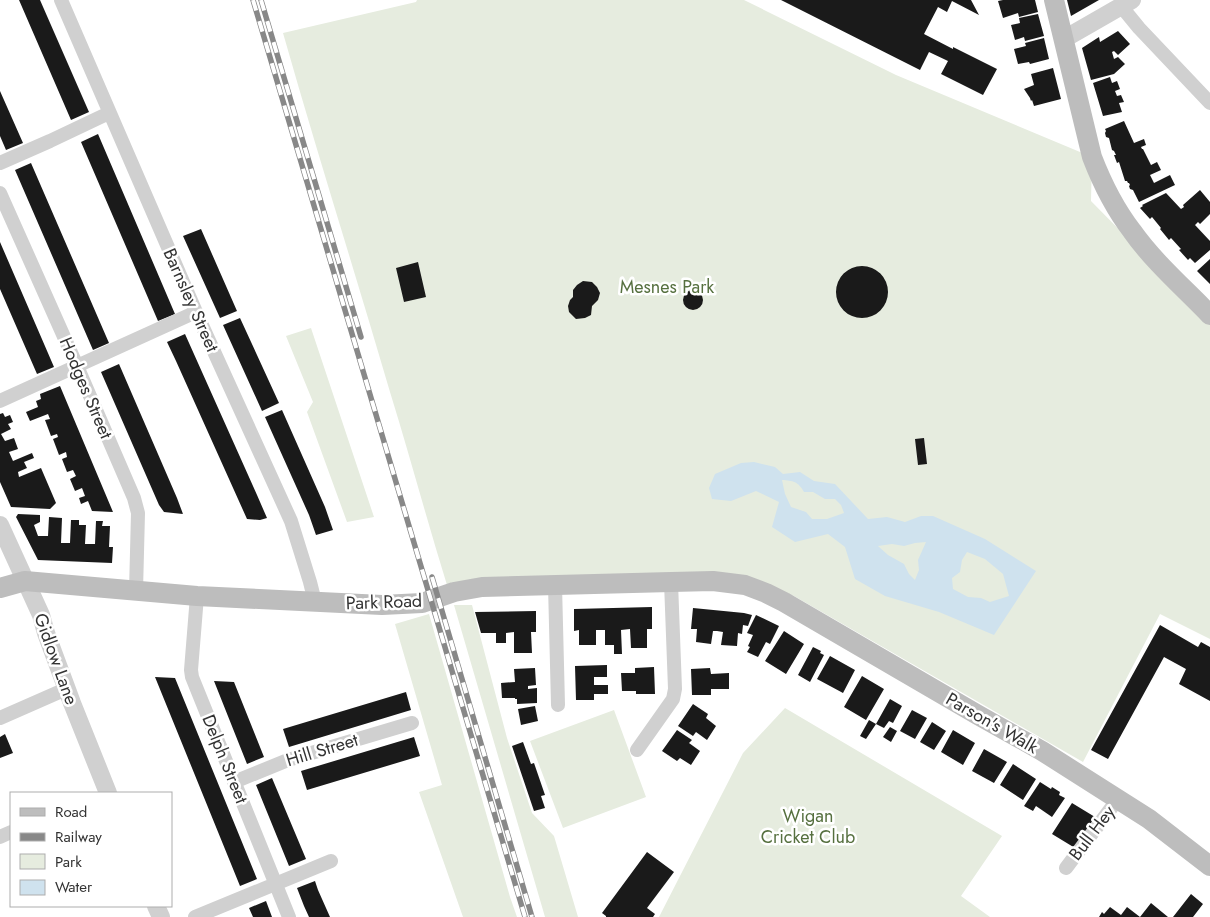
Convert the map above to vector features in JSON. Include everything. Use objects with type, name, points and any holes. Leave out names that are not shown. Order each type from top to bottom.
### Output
[{"type":"main road","points":[[1054,0],[1092,157],[1102,180],[1131,231],[1210,315]]},
{"type":"main road","name":"Park Road","points":[[0,588],[25,581],[197,596],[382,605],[422,603],[454,592],[482,587],[727,582],[745,585],[766,593]]},
{"type":"main road","name":"Parson's Walk","points":[[766,593],[1042,751],[1149,819],[1210,866]]},
{"type":"street","name":"Barnsley Street","points":[[61,0],[196,312],[291,521],[315,602]]},
{"type":"street","points":[[1064,39],[1127,3],[1139,28],[1210,103]]},
{"type":"street","points":[[0,163],[109,112]]},
{"type":"street","name":"Hodges Street","points":[[0,193],[78,366],[134,498],[138,513],[136,591]]},
{"type":"street","points":[[0,401],[196,312]]},
{"type":"street","name":"Gidlow Lane","points":[[0,526],[41,615],[66,689],[105,792]]},
{"type":"street","points":[[637,750],[673,699],[675,689],[671,582]]},
{"type":"street","points":[[554,585],[558,705]]},
{"type":"street","name":"Delph Street","points":[[197,596],[192,677],[289,917]]},
{"type":"street","points":[[0,718],[66,689]]},
{"type":"street","name":"Hill Street","points":[[234,782],[288,760],[412,723]]},
{"type":"street","name":"Bull Hey","points":[[1066,868],[1118,799]]},
{"type":"street","points":[[195,917],[331,861]]},
{"type":"green space","name":"Mesnes Park","points":[[417,0],[744,0],[896,75],[1092,157],[1091,201],[1210,322],[1210,639],[1160,614],[1083,762],[794,596],[755,580],[447,585],[283,33],[416,2]]},
{"type":"green space","points":[[311,328],[374,517],[347,522],[307,412],[313,402],[286,336]]},
{"type":"green space","points":[[454,605],[472,605],[507,738],[532,813],[554,836],[578,917],[545,917]]},
{"type":"green space","points":[[429,614],[517,917],[463,917],[419,792],[442,785],[395,624]]},
{"type":"green space","name":"Wigan Cricket Club","points":[[785,708],[1002,836],[961,896],[990,917],[659,917],[743,753]]},
{"type":"green space","points":[[614,710],[646,797],[563,828],[530,741]]},
{"type":"water","points":[[754,462],[775,467],[783,474],[800,472],[814,481],[835,484],[868,519],[887,517],[905,522],[921,516],[933,516],[985,539],[1036,571],[994,635],[939,612],[885,596],[855,579],[845,547],[828,534],[795,542],[772,527],[779,502],[756,491],[731,501],[712,499],[709,488],[715,474],[741,463]],"holes":[[[782,480],[795,482],[804,492],[813,492],[825,499],[835,499],[841,505],[844,513],[827,519],[812,519],[806,512],[791,507],[785,494]],[[926,542],[918,560],[919,570],[915,580],[909,574],[904,564],[888,555],[878,546],[892,544],[904,546]],[[967,552],[985,559],[1003,574],[1009,596],[990,602],[981,598],[968,597],[953,589],[952,578],[960,572],[962,560]]]},
{"type":"building","points":[[19,0],[40,0],[89,112],[71,120]]},
{"type":"building","points":[[781,0],[971,0],[979,15],[952,1],[947,12],[938,7],[924,34],[997,69],[983,95],[941,74],[948,61],[929,52],[920,70]]},
{"type":"building","points":[[1035,0],[1038,12],[1019,17],[1018,13],[1003,18],[998,1]]},
{"type":"building","points":[[1067,0],[1099,0],[1071,16]]},
{"type":"building","points":[[1038,14],[1044,36],[1025,41],[1024,37],[1015,40],[1011,25],[1020,23],[1019,18]]},
{"type":"building","points":[[1118,31],[1130,44],[1118,55],[1114,51],[1112,52],[1114,59],[1118,57],[1125,64],[1114,74],[1091,80],[1082,48],[1099,37],[1100,42]]},
{"type":"building","points":[[1044,38],[1049,59],[1030,64],[1029,62],[1018,64],[1014,49],[1026,46],[1025,43]]},
{"type":"building","points":[[1053,68],[1061,99],[1034,106],[1024,89],[1034,85],[1031,74]]},
{"type":"building","points":[[1110,77],[1112,83],[1117,81],[1120,89],[1115,91],[1117,96],[1121,95],[1124,102],[1119,103],[1122,112],[1103,116],[1093,83]]},
{"type":"building","points":[[0,91],[23,143],[6,150],[0,136]]},
{"type":"building","points":[[1124,121],[1134,143],[1144,139],[1146,145],[1141,147],[1142,149],[1151,165],[1157,162],[1161,170],[1150,175],[1154,183],[1170,175],[1175,185],[1139,202],[1133,190],[1130,189],[1129,183],[1125,181],[1109,138],[1106,137],[1105,133],[1105,129]]},
{"type":"building","points":[[98,134],[175,314],[158,321],[81,142]]},
{"type":"building","points":[[31,163],[109,343],[93,350],[15,170]]},
{"type":"building","points":[[1200,190],[1210,202],[1210,214],[1200,224],[1198,222],[1195,225],[1210,241],[1210,250],[1195,263],[1190,258],[1188,260],[1171,238],[1169,240],[1152,217],[1150,219],[1140,208],[1142,205],[1166,193],[1181,209]]},
{"type":"building","points":[[201,229],[237,311],[220,318],[183,236]]},
{"type":"building","points":[[0,242],[54,367],[37,374],[0,289]]},
{"type":"building","points":[[1210,259],[1210,284],[1197,271]]},
{"type":"building","points":[[418,262],[426,297],[404,302],[396,268]]},
{"type":"building","points":[[857,266],[867,266],[877,270],[884,277],[888,292],[884,307],[877,314],[867,318],[857,318],[847,314],[840,307],[836,297],[836,287],[840,277],[847,270]]},
{"type":"building","points":[[583,281],[592,282],[600,293],[598,300],[592,306],[591,315],[576,319],[569,312],[568,306],[573,297],[573,290]]},
{"type":"building","points":[[693,290],[700,293],[703,300],[700,307],[693,310],[686,307],[683,300],[686,293]]},
{"type":"building","points":[[240,318],[279,403],[262,411],[223,325]]},
{"type":"building","points":[[185,334],[267,518],[260,520],[247,519],[167,342]]},
{"type":"building","points":[[119,364],[183,514],[164,512],[159,505],[101,372]]},
{"type":"building","points":[[60,386],[113,512],[92,511],[88,501],[81,504],[79,498],[85,496],[82,488],[75,491],[70,479],[76,476],[73,470],[67,472],[62,459],[67,457],[66,452],[59,455],[53,439],[58,437],[57,434],[51,436],[45,420],[50,419],[48,414],[30,421],[26,412],[38,407],[36,401],[41,399],[40,394]]},
{"type":"building","points":[[282,410],[325,507],[333,530],[316,535],[309,515],[265,417]]},
{"type":"building","points":[[3,413],[5,417],[10,415],[13,422],[8,424],[11,429],[1,434],[5,441],[14,438],[18,449],[9,452],[13,461],[32,453],[34,458],[24,462],[27,468],[18,472],[19,477],[41,468],[56,503],[50,509],[11,507],[0,482],[0,414]]},
{"type":"building","points":[[924,438],[927,464],[918,465],[915,439]]},
{"type":"building","points":[[18,514],[40,515],[40,522],[34,525],[38,536],[48,536],[49,517],[62,518],[61,543],[70,543],[71,520],[79,520],[79,525],[86,525],[85,544],[95,544],[96,521],[103,521],[102,526],[110,526],[109,547],[113,547],[112,563],[38,560],[16,517]]},
{"type":"building","points":[[652,607],[652,629],[647,629],[647,648],[631,648],[630,629],[621,630],[622,654],[614,654],[614,645],[605,645],[605,630],[596,630],[596,645],[579,645],[579,630],[574,631],[574,609]]},
{"type":"building","points":[[693,608],[752,615],[748,626],[743,625],[742,634],[738,633],[737,646],[721,645],[723,632],[717,631],[713,631],[711,644],[696,642],[697,629],[691,629]]},
{"type":"building","points":[[536,611],[536,632],[531,632],[532,653],[514,653],[514,632],[506,633],[506,643],[496,643],[496,633],[481,633],[475,612]]},
{"type":"building","points":[[756,615],[779,626],[770,644],[766,642],[758,657],[747,652],[753,635],[747,633]]},
{"type":"building","points":[[1160,625],[1198,647],[1201,642],[1210,647],[1210,701],[1179,684],[1186,669],[1164,657],[1108,759],[1091,750]]},
{"type":"building","points":[[784,631],[804,644],[786,674],[765,661]]},
{"type":"building","points":[[813,647],[824,655],[810,682],[798,675]]},
{"type":"building","points":[[830,656],[855,670],[843,693],[817,679]]},
{"type":"building","points":[[607,665],[607,677],[594,677],[594,685],[608,685],[608,694],[594,694],[594,700],[576,700],[575,666]]},
{"type":"building","points":[[654,667],[655,694],[636,694],[636,691],[622,691],[621,673],[635,673],[635,668]]},
{"type":"building","points":[[535,668],[536,685],[528,686],[528,689],[537,688],[537,703],[517,704],[517,699],[515,698],[502,698],[501,683],[515,682],[514,669]]},
{"type":"building","points":[[710,668],[711,674],[729,673],[729,689],[711,689],[711,695],[692,695],[691,669]]},
{"type":"building","points":[[862,676],[884,689],[866,720],[844,707]]},
{"type":"building","points":[[155,677],[175,678],[257,879],[240,886]]},
{"type":"building","points":[[214,681],[234,682],[264,757],[247,764]]},
{"type":"building","points":[[406,692],[411,710],[289,747],[283,729]]},
{"type":"building","points":[[890,699],[902,706],[893,723],[889,721],[884,728],[876,724]]},
{"type":"building","points":[[693,704],[708,714],[706,718],[716,726],[707,740],[696,732],[693,736],[678,726]]},
{"type":"building","points":[[535,706],[538,721],[521,725],[518,709]]},
{"type":"building","points":[[912,710],[927,718],[915,739],[900,731]]},
{"type":"building","points":[[869,720],[876,724],[866,739],[860,736]]},
{"type":"building","points":[[932,722],[946,731],[934,750],[920,742]]},
{"type":"building","points":[[890,727],[897,731],[891,742],[883,737]]},
{"type":"building","points":[[677,730],[692,740],[689,743],[700,751],[691,765],[680,758],[677,761],[662,751]]},
{"type":"building","points":[[953,730],[975,743],[963,765],[941,752]]},
{"type":"building","points":[[5,734],[13,753],[0,758],[0,737]]},
{"type":"building","points":[[414,737],[420,756],[307,790],[301,771]]},
{"type":"building","points":[[523,742],[531,764],[534,763],[545,795],[541,796],[545,808],[534,811],[512,746]]},
{"type":"building","points":[[984,749],[1007,762],[994,783],[972,771]]},
{"type":"building","points":[[1013,764],[1036,779],[1023,800],[1000,785]]},
{"type":"building","points":[[272,778],[306,859],[289,866],[256,785]]},
{"type":"building","points":[[1040,782],[1060,792],[1059,795],[1065,798],[1052,817],[1036,806],[1033,811],[1024,806]]},
{"type":"building","points":[[1072,803],[1095,817],[1075,848],[1052,834]]},
{"type":"building","points":[[647,852],[674,872],[647,908],[655,914],[653,917],[606,917],[602,913]]},
{"type":"building","points":[[315,881],[330,917],[309,917],[304,906],[297,888]]},
{"type":"building","points":[[1191,894],[1203,904],[1193,917],[1173,917]]},
{"type":"building","points":[[266,901],[272,917],[253,917],[249,908]]},
{"type":"building","points":[[1151,903],[1168,917],[1140,917]]},
{"type":"building","points":[[1110,907],[1121,915],[1127,907],[1140,917],[1099,917],[1102,912],[1104,914]]},
{"type":"railway","points":[[253,0],[525,917]]},
{"type":"railway","points":[[261,0],[361,337]]},
{"type":"railway","points":[[432,577],[532,917]]}]
